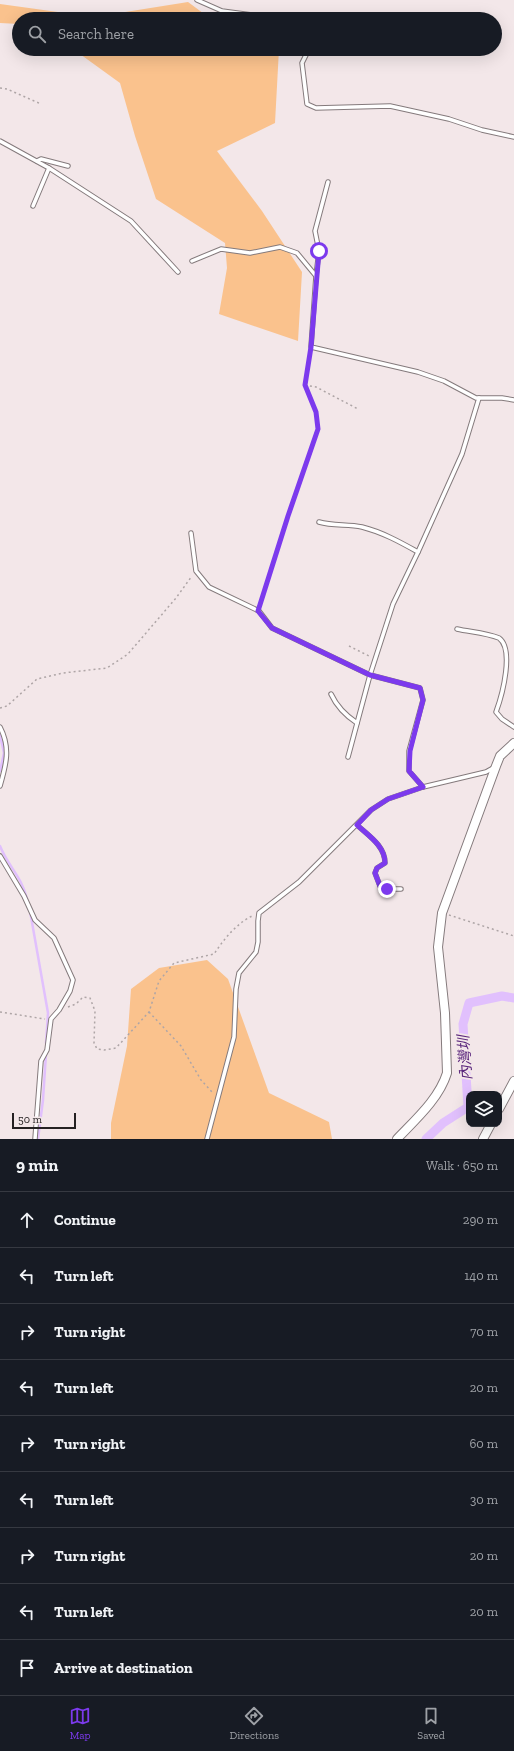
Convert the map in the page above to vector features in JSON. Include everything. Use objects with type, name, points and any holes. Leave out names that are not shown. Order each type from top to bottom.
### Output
[{"type":"street","points":[[398,1139],[436,1096],[447,1073],[445,1013],[438,947],[442,913],[500,756],[514,743]]},
{"type":"street","points":[[502,1104],[514,1081]]},
{"type":"street","points":[[483,1139],[489,1127]]},
{"type":"lane","points":[[197,0],[222,11],[230,12]]},
{"type":"lane","points":[[306,56],[302,63],[307,104],[316,108],[390,106],[449,119],[482,130],[514,137]]},
{"type":"lane","points":[[0,141],[49,168],[131,221],[178,272]]},
{"type":"lane","points":[[37,161],[42,159],[68,166]]},
{"type":"lane","points":[[33,206],[49,168]]},
{"type":"lane","points":[[328,182],[315,231],[319,251],[311,347],[418,372],[444,381],[476,398],[502,398],[514,400]]},
{"type":"lane","points":[[192,261],[221,249],[250,253],[280,247],[297,253],[316,276]]},
{"type":"lane","points":[[348,757],[374,658],[393,604],[462,454],[479,398]]},
{"type":"lane","points":[[319,522],[333,526],[360,527],[380,532],[418,552]]},
{"type":"lane","points":[[191,533],[196,572],[209,587],[258,611],[272,628],[370,675],[420,688],[423,700],[410,751],[409,771],[423,787]]},
{"type":"lane","points":[[457,629],[500,638],[509,644]]},
{"type":"lane","points":[[510,674],[496,712],[502,719],[514,727]]},
{"type":"lane","points":[[331,694],[335,704],[356,724]]},
{"type":"lane","points":[[0,727],[4,735],[8,761],[0,786]]},
{"type":"lane","points":[[207,1139],[234,1037],[236,989],[239,973],[256,952],[258,942],[259,913],[298,882],[371,810],[388,799],[423,787],[486,772],[496,766]]},
{"type":"lane","points":[[357,825],[378,844],[385,854],[385,863],[377,868],[375,873],[380,886],[387,889],[401,889]]},
{"type":"lane","points":[[0,856],[24,896],[35,920],[54,938],[73,980],[70,991],[59,1010],[51,1019],[47,1050],[41,1061],[35,1139]]},
{"type":"path","points":[[0,88],[7,89],[41,104]]},
{"type":"path","points":[[258,611],[288,516],[318,429],[316,412],[305,385],[311,347]]},
{"type":"path","points":[[305,385],[316,387],[358,409]]},
{"type":"path","points":[[0,708],[7,706],[38,679],[62,672],[107,668],[128,654],[176,598],[196,572]]},
{"type":"path","points":[[349,646],[374,658]]},
{"type":"path","points":[[59,1010],[76,1004],[82,997],[90,998],[95,1011],[94,1042],[97,1049],[104,1050],[116,1048],[149,1012],[159,981],[174,963],[214,954],[222,943],[244,920],[259,913]]},
{"type":"path","points":[[442,913],[514,936]]},
{"type":"path","points":[[0,1012],[51,1019]]},
{"type":"path","points":[[149,1012],[181,1046],[201,1080],[218,1097]]},
{"type":"shaded area","points":[[188,2],[202,12],[125,12]]},
{"type":"shaded area","points":[[0,4],[58,12],[12,12],[12,24],[0,23]]},
{"type":"shaded area","points":[[83,56],[279,56],[275,123],[217,151],[262,211],[302,272],[298,341],[219,314],[227,268],[225,243],[156,199],[135,136],[120,83]]},
{"type":"shaded area","points":[[207,960],[228,979],[269,1093],[329,1122],[332,1139],[111,1139],[111,1123],[127,1046],[131,989],[159,968]]},
{"type":"waterway","points":[[0,735],[4,753],[0,771]]},
{"type":"waterway","points":[[0,846],[22,884],[27,899]]},
{"type":"waterway","points":[[30,911],[48,1013],[46,1043]]},
{"type":"waterway","name":"內灣圳","points":[[426,1139],[443,1123],[468,1107],[463,1024],[469,1003],[502,996],[514,998]]},
{"type":"waterway","points":[[38,1139],[43,1100],[46,1054]]},
{"type":"route","points":[[319,251],[311,347],[305,385],[316,412],[318,429],[288,516],[258,611],[272,628],[370,675],[420,688],[423,700],[410,751],[409,771],[423,787],[388,799],[371,810],[357,825],[378,844],[385,854],[385,863],[377,868],[375,873],[376,879],[380,886],[387,889]]}]
